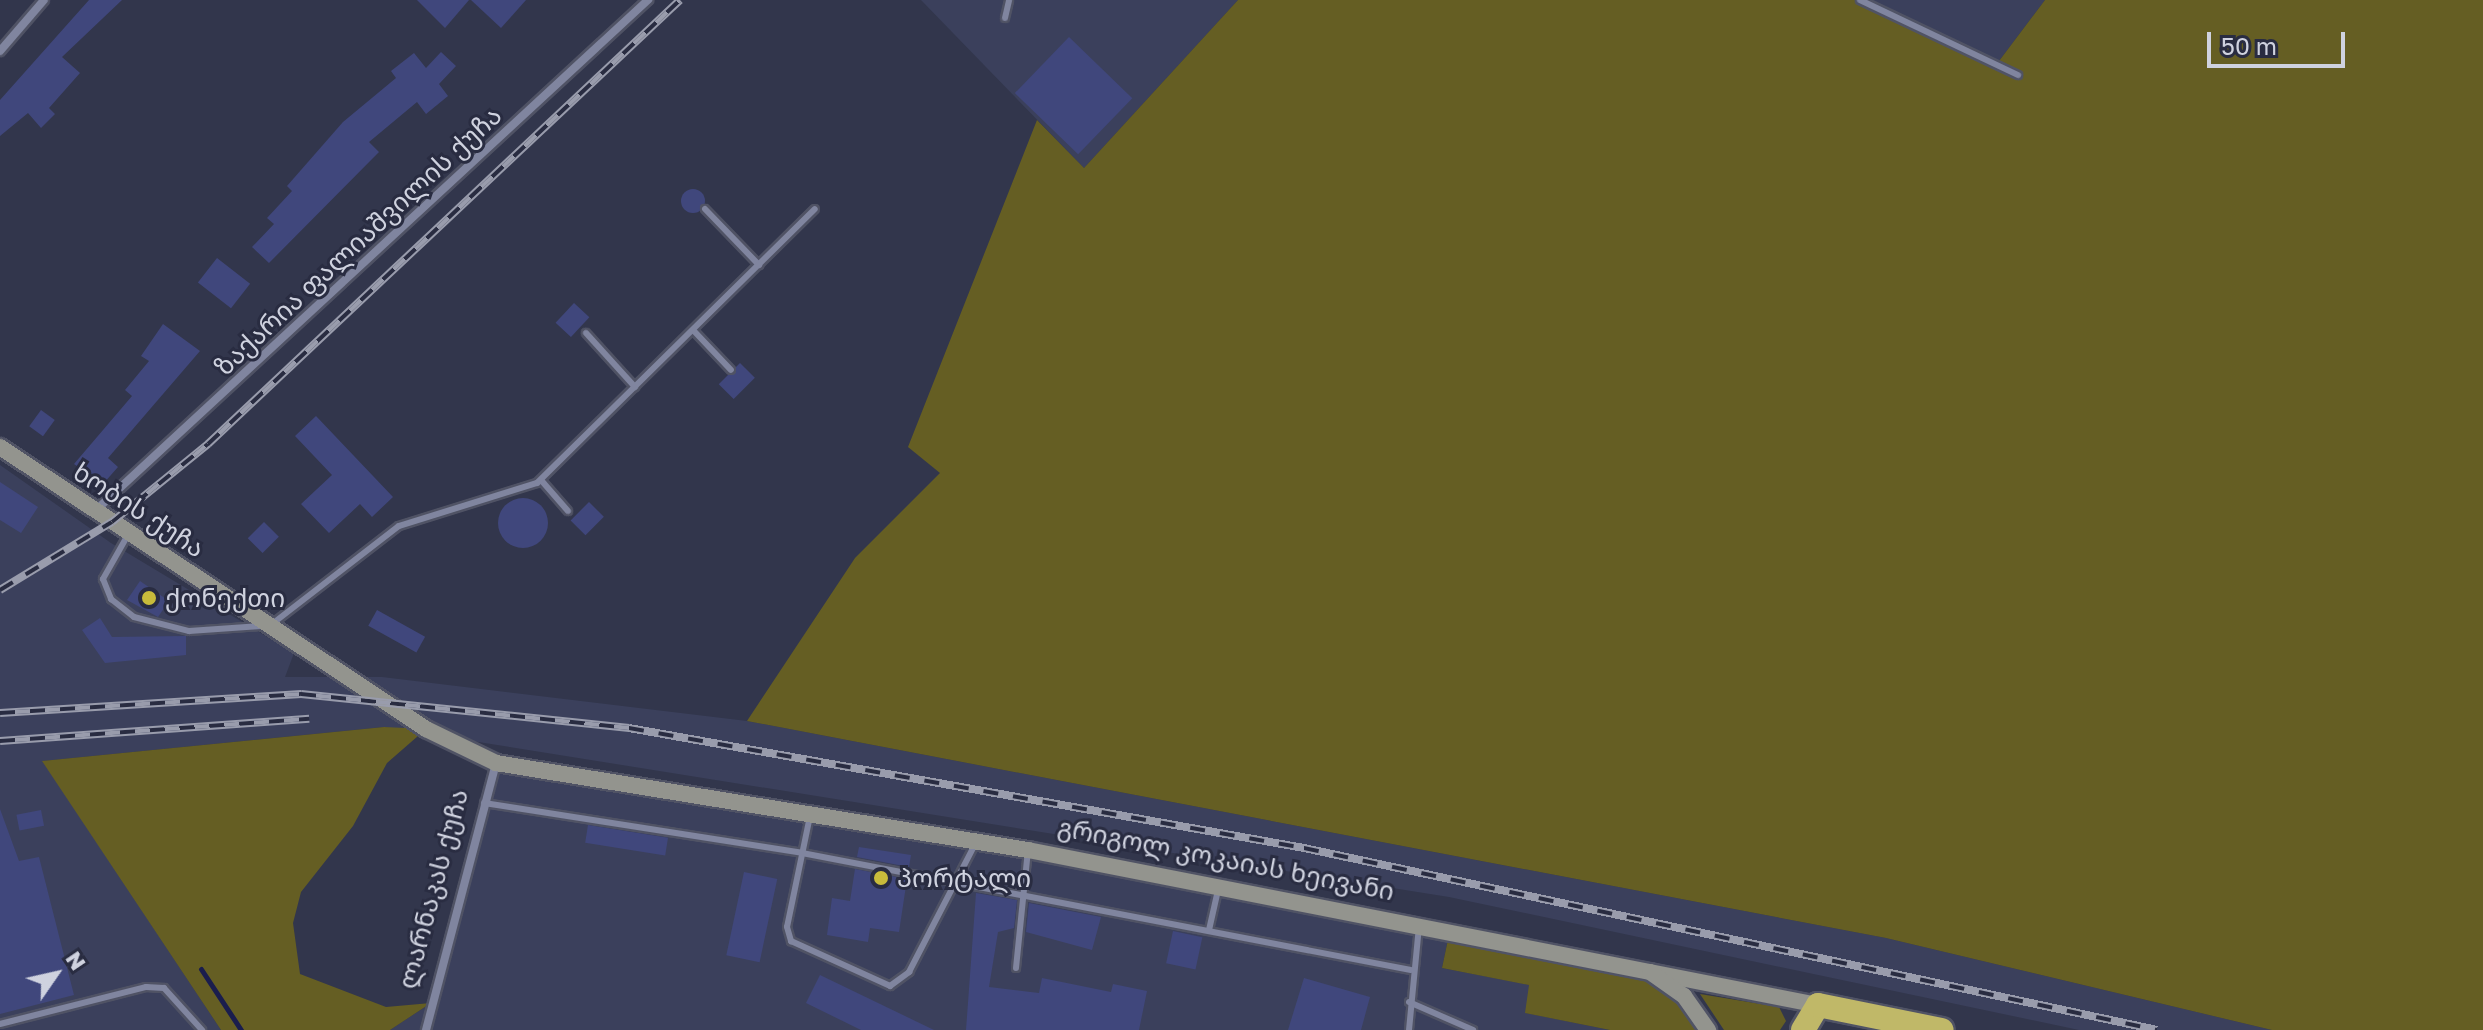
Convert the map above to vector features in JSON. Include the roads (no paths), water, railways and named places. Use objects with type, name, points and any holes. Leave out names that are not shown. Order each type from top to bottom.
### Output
[{"type":"highway","points":[[1803,1030],[1818,1005]]},
{"type":"highway","name":"გრიგოლ კოკაიას ხეივანი","points":[[1818,1005],[1942,1030]]},
{"type":"main road","name":"ხობის ქუჩა","points":[[0,447],[272,624],[426,729],[496,763]]},
{"type":"main road","name":"გრიგოლ კოკაიას ხეივანი","points":[[496,763],[1028,850],[1642,966],[1818,1005]]},
{"type":"main road","points":[[1642,966],[1684,996],[1708,1030]]},
{"type":"street","points":[[0,51],[44,0]]},
{"type":"street","name":"ზაქარია ფალიაშვილის ქუჩა","points":[[95,511],[648,0]]},
{"type":"street","name":"ლარნაკას ქუჩა","points":[[426,1030],[496,763]]},
{"type":"lane","points":[[1005,18],[1009,0]]},
{"type":"lane","points":[[1860,0],[2018,75]]},
{"type":"lane","points":[[705,209],[759,265]]},
{"type":"lane","points":[[129,533],[103,579],[111,599],[134,617],[189,631],[272,624],[399,526],[541,480],[815,209]]},
{"type":"lane","points":[[693,330],[731,370]]},
{"type":"lane","points":[[586,333],[635,387]]},
{"type":"lane","points":[[541,480],[568,511]]},
{"type":"lane","points":[[484,803],[802,853],[1411,970]]},
{"type":"lane","points":[[811,813],[787,927],[791,941],[890,986],[909,972],[977,841]]},
{"type":"lane","points":[[1016,968],[1028,850]]},
{"type":"lane","points":[[1209,930],[1219,886]]},
{"type":"lane","points":[[1409,1030],[1411,970],[1420,924]]},
{"type":"lane","points":[[0,1024],[146,987],[164,988],[202,1030]]},
{"type":"lane","points":[[1409,1002],[1473,1030]]},
{"type":"waterway","points":[[201,969],[241,1030]]},
{"type":"railway","points":[[0,590],[112,522],[208,444],[680,0]]},
{"type":"railway","points":[[0,713],[301,694],[629,728],[1304,848],[2157,1030]]},
{"type":"railway","points":[[0,741],[309,719]]},
{"type":"place","name":"ქონექთი","points":[[149,598]]},
{"type":"place","name":"პორტალი","points":[[881,878]]}]
